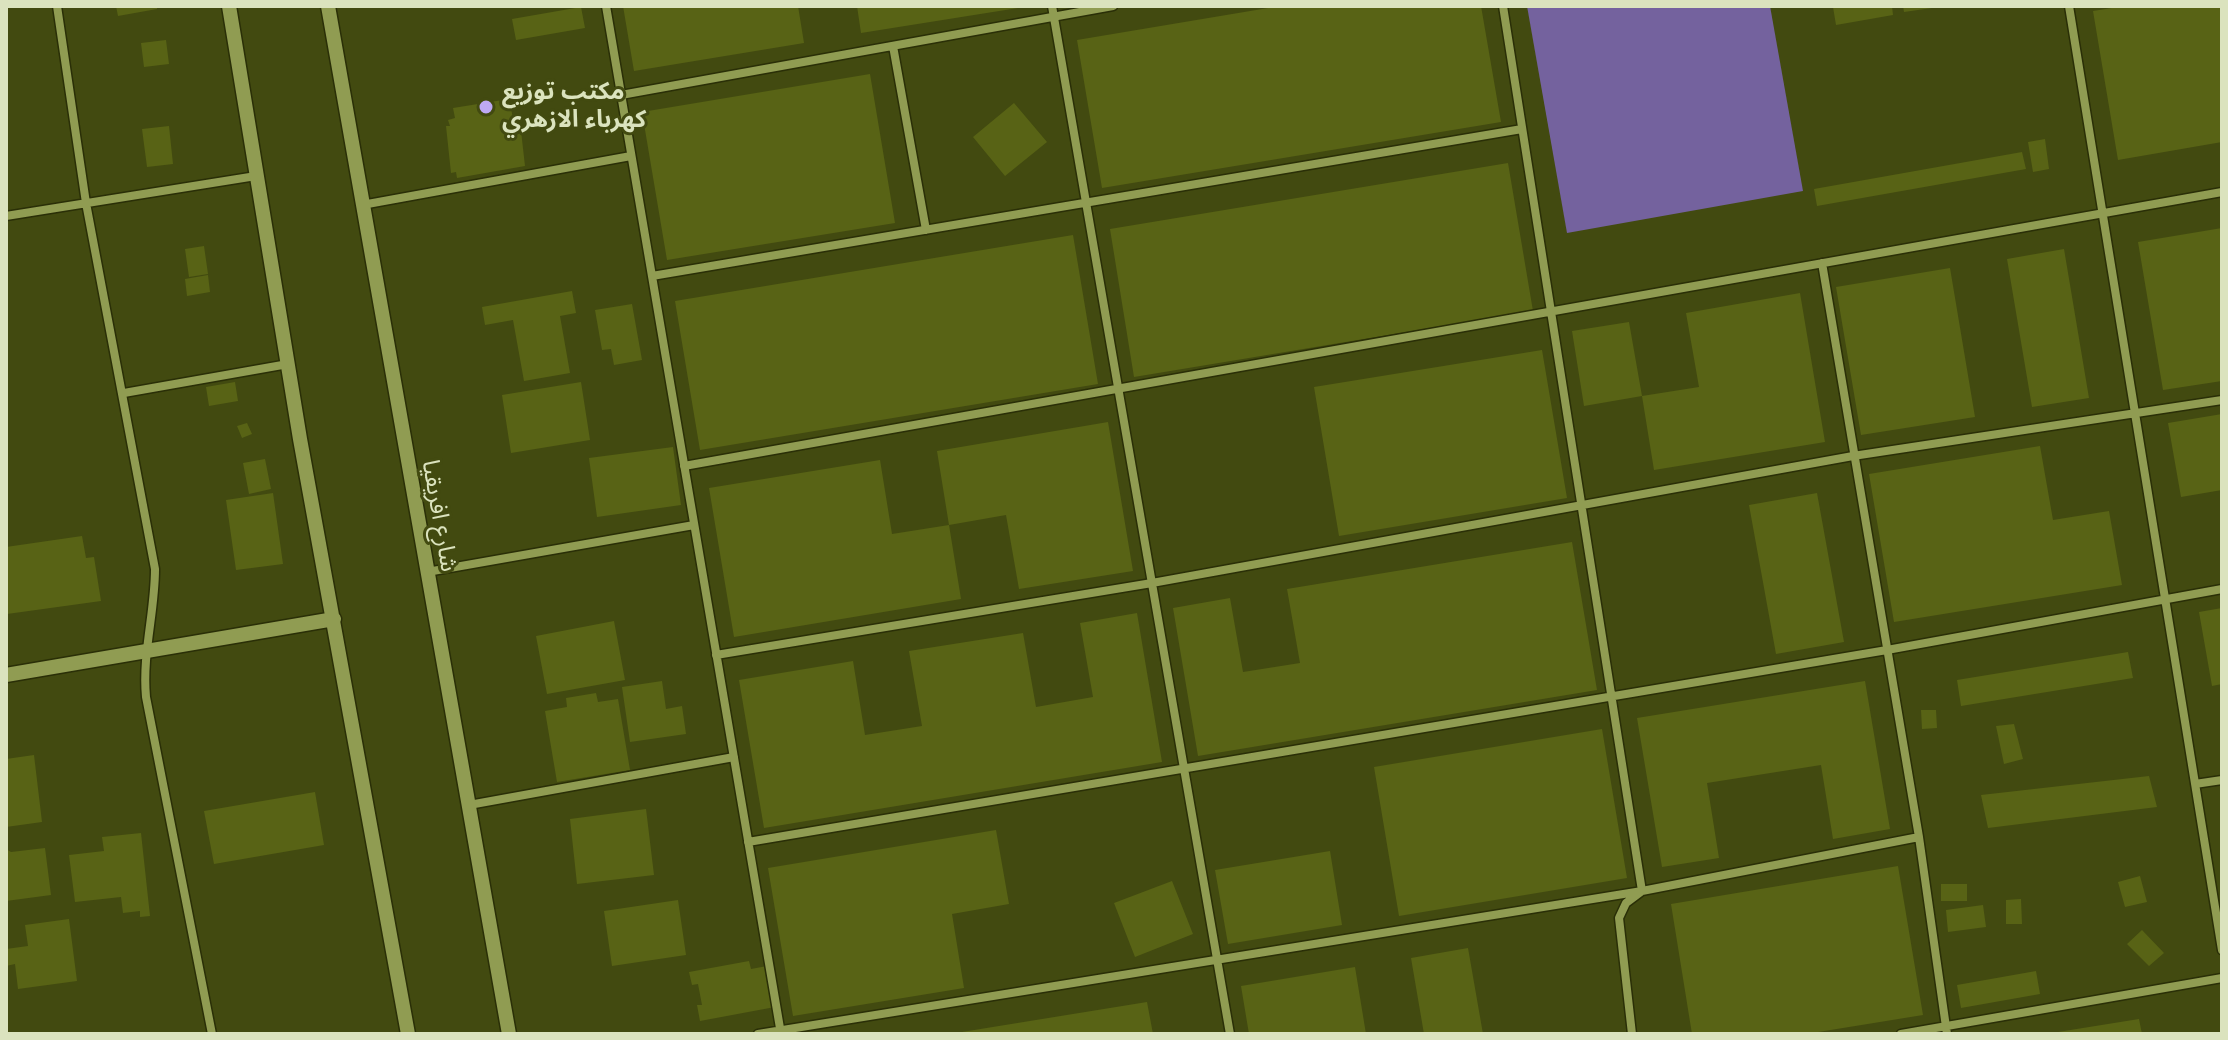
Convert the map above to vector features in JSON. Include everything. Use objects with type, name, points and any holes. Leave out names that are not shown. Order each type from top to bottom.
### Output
[{"type":"street","points":[[57,6],[86,203],[155,569],[155,602],[144,680],[150,720],[212,1034]]},
{"type":"street","points":[[229,6],[288,364],[408,1034]]},
{"type":"street","name":"شارع افريقيا","points":[[328,6],[509,1034]]},
{"type":"street","points":[[606,6],[780,1032]]},
{"type":"street","points":[[1052,6],[1230,1034]]},
{"type":"street","points":[[621,95],[1113,6]]},
{"type":"street","points":[[1503,6],[1642,891]]},
{"type":"street","points":[[2069,6],[2222,950]]},
{"type":"street","points":[[893,46],[926,230]]},
{"type":"street","points":[[652,276],[1087,205],[1522,129]]},
{"type":"street","points":[[361,205],[631,156]]},
{"type":"street","points":[[6,216],[256,176]]},
{"type":"street","points":[[684,466],[2222,192]]},
{"type":"street","points":[[1822,263],[1919,837],[1946,1030]]},
{"type":"street","points":[[124,393],[288,364]]},
{"type":"street","points":[[716,655],[1152,583],[1853,456],[2222,400]]},
{"type":"street","points":[[426,572],[694,525]]},
{"type":"street","points":[[748,842],[1887,650],[2222,589]]},
{"type":"street","points":[[6,675],[334,619]]},
{"type":"street","points":[[469,805],[734,757]]},
{"type":"street","points":[[2195,784],[2222,780]]},
{"type":"street","points":[[758,1034],[1642,891],[1919,837]]},
{"type":"street","points":[[1632,1034],[1619,918],[1626,903],[1642,891]]},
{"type":"street","points":[[1901,1034],[1946,1030],[2222,978]]},
{"type":"shaded area","points":[[1527,6],[1770,6],[1803,191],[1567,233]]},
{"type":"building","points":[[116,6],[157,6],[157,9],[118,16]]},
{"type":"building","points":[[623,6],[798,6],[804,43],[634,71]]},
{"type":"building","points":[[857,6],[1018,6],[1018,8],[861,33]]},
{"type":"building","points":[[1280,6],[1481,6],[1501,122],[1102,188],[1077,40]]},
{"type":"building","points":[[1892,6],[1893,15],[1836,25],[1833,7]]},
{"type":"building","points":[[1903,6],[1931,6],[1932,8],[1904,12]]},
{"type":"building","points":[[2124,6],[2222,6],[2222,142],[2118,160],[2093,11]]},
{"type":"building","points":[[581,7],[585,28],[516,40],[512,19]]},
{"type":"building","points":[[166,40],[169,64],[144,67],[141,43]]},
{"type":"building","points":[[870,74],[895,223],[667,260],[642,112]]},
{"type":"building","points":[[509,99],[514,123],[520,122],[525,166],[457,178],[456,172],[451,173],[446,126],[450,126],[448,120],[455,118],[453,108]]},
{"type":"building","points":[[1014,103],[1047,142],[1005,176],[973,137]]},
{"type":"building","points":[[169,126],[173,164],[147,167],[142,129]]},
{"type":"building","points":[[2045,139],[2049,169],[2033,172],[2028,142]]},
{"type":"building","points":[[2022,152],[2026,169],[1817,206],[1814,189]]},
{"type":"building","points":[[1508,163],[1533,311],[1134,377],[1110,229]]},
{"type":"building","points":[[2222,228],[2222,381],[2163,390],[2138,242]]},
{"type":"building","points":[[1073,235],[1098,384],[700,450],[675,301]]},
{"type":"building","points":[[204,246],[208,274],[189,277],[185,249]]},
{"type":"building","points":[[2064,249],[2089,398],[2032,407],[2007,259]]},
{"type":"building","points":[[1950,268],[1975,417],[1861,435],[1836,287]]},
{"type":"building","points":[[208,275],[210,292],[187,296],[185,279]]},
{"type":"building","points":[[572,291],[576,313],[560,316],[570,373],[524,381],[513,320],[485,325],[482,307]]},
{"type":"building","points":[[1800,293],[1825,442],[1654,470],[1642,396],[1699,387],[1686,313]]},
{"type":"building","points":[[632,304],[642,360],[614,365],[611,349],[602,350],[595,310]]},
{"type":"building","points":[[1629,322],[1642,396],[1584,406],[1572,331]]},
{"type":"building","points":[[1542,350],[1567,498],[1339,536],[1314,387]]},
{"type":"building","points":[[235,382],[238,401],[209,406],[206,387]]},
{"type":"building","points":[[581,382],[590,440],[511,453],[502,395]]},
{"type":"building","points":[[2222,414],[2222,490],[2181,497],[2168,423]]},
{"type":"building","points":[[1108,422],[1133,571],[1019,589],[1006,515],[949,525],[937,451]]},
{"type":"building","points":[[247,423],[252,434],[242,438],[237,426]]},
{"type":"building","points":[[2040,446],[2053,520],[2109,511],[2122,585],[1894,622],[1869,474]]},
{"type":"building","points":[[673,447],[681,505],[597,517],[589,458]]},
{"type":"building","points":[[265,459],[271,489],[249,494],[243,463]]},
{"type":"building","points":[[880,460],[892,534],[949,525],[961,599],[734,637],[709,488]]},
{"type":"building","points":[[273,493],[283,564],[236,570],[226,500]]},
{"type":"building","points":[[1817,493],[1844,642],[1776,654],[1749,505]]},
{"type":"building","points":[[82,536],[86,558],[94,557],[101,601],[7,614],[6,547]]},
{"type":"building","points":[[1572,542],[1597,690],[1198,756],[1173,608],[1230,598],[1243,672],[1300,663],[1287,589]]},
{"type":"building","points":[[2222,608],[2222,684],[2212,686],[2199,612]]},
{"type":"building","points":[[1137,613],[1162,762],[764,828],[739,680],[853,661],[865,735],[922,726],[909,651],[1023,633],[1036,707],[1093,697],[1080,623]]},
{"type":"building","points":[[614,621],[625,680],[547,694],[536,636]]},
{"type":"building","points":[[2128,652],[2133,678],[1961,706],[1957,680]]},
{"type":"building","points":[[662,681],[666,709],[682,706],[686,734],[630,742],[622,687]]},
{"type":"building","points":[[1865,681],[1890,829],[1833,839],[1821,765],[1707,783],[1719,858],[1662,867],[1637,718]]},
{"type":"building","points":[[596,693],[598,702],[618,699],[630,770],[557,782],[545,711],[567,707],[566,698]]},
{"type":"building","points":[[1921,710],[1936,710],[1937,728],[1922,729]]},
{"type":"building","points":[[2014,724],[2023,759],[2004,764],[1996,726]]},
{"type":"building","points":[[1602,729],[1627,878],[1399,916],[1374,767]]},
{"type":"building","points":[[34,755],[42,822],[6,827],[6,759]]},
{"type":"building","points":[[2149,776],[2157,807],[1988,828],[1981,795]]},
{"type":"building","points":[[315,792],[324,845],[214,864],[204,811]]},
{"type":"building","points":[[646,809],[654,875],[577,884],[570,819]]},
{"type":"building","points":[[996,830],[1009,904],[952,914],[964,988],[793,1016],[768,868]]},
{"type":"building","points":[[141,833],[150,916],[140,917],[140,911],[123,913],[121,897],[75,902],[69,855],[104,851],[102,837]]},
{"type":"building","points":[[45,848],[51,895],[6,901],[6,849],[11,852]]},
{"type":"building","points":[[1330,851],[1342,925],[1228,944],[1215,870]]},
{"type":"building","points":[[1898,866],[1923,1015],[1806,1034],[1692,1034],[1671,904]]},
{"type":"building","points":[[2140,876],[2147,902],[2125,907],[2118,882]]},
{"type":"building","points":[[1172,881],[1193,934],[1135,957],[1114,903]]},
{"type":"building","points":[[1941,884],[1967,884],[1967,901],[1941,901]]},
{"type":"building","points":[[2021,899],[2022,924],[2006,924],[2006,900]]},
{"type":"building","points":[[678,900],[686,955],[612,966],[604,911]]},
{"type":"building","points":[[1983,905],[1986,927],[1948,932],[1946,910]]},
{"type":"building","points":[[69,919],[77,981],[18,989],[15,964],[6,966],[6,949],[28,946],[25,925]]},
{"type":"building","points":[[2142,930],[2164,953],[2149,966],[2127,944]]},
{"type":"building","points":[[1468,948],[1483,1034],[1424,1034],[1411,958]]},
{"type":"building","points":[[749,961],[751,969],[767,966],[775,1007],[700,1021],[697,1005],[702,1005],[698,984],[692,985],[689,972]]},
{"type":"building","points":[[1355,967],[1366,1034],[1249,1034],[1241,986]]},
{"type":"building","points":[[2036,971],[2040,994],[1961,1008],[1957,985]]},
{"type":"building","points":[[1147,1002],[1153,1034],[962,1034],[962,1032]]},
{"type":"building","points":[[2139,1019],[2142,1034],[2058,1034],[2058,1032]]},
{"type":"place","name":"مكتب توزيع كهرباء الازهري","points":[[486,107]]}]
